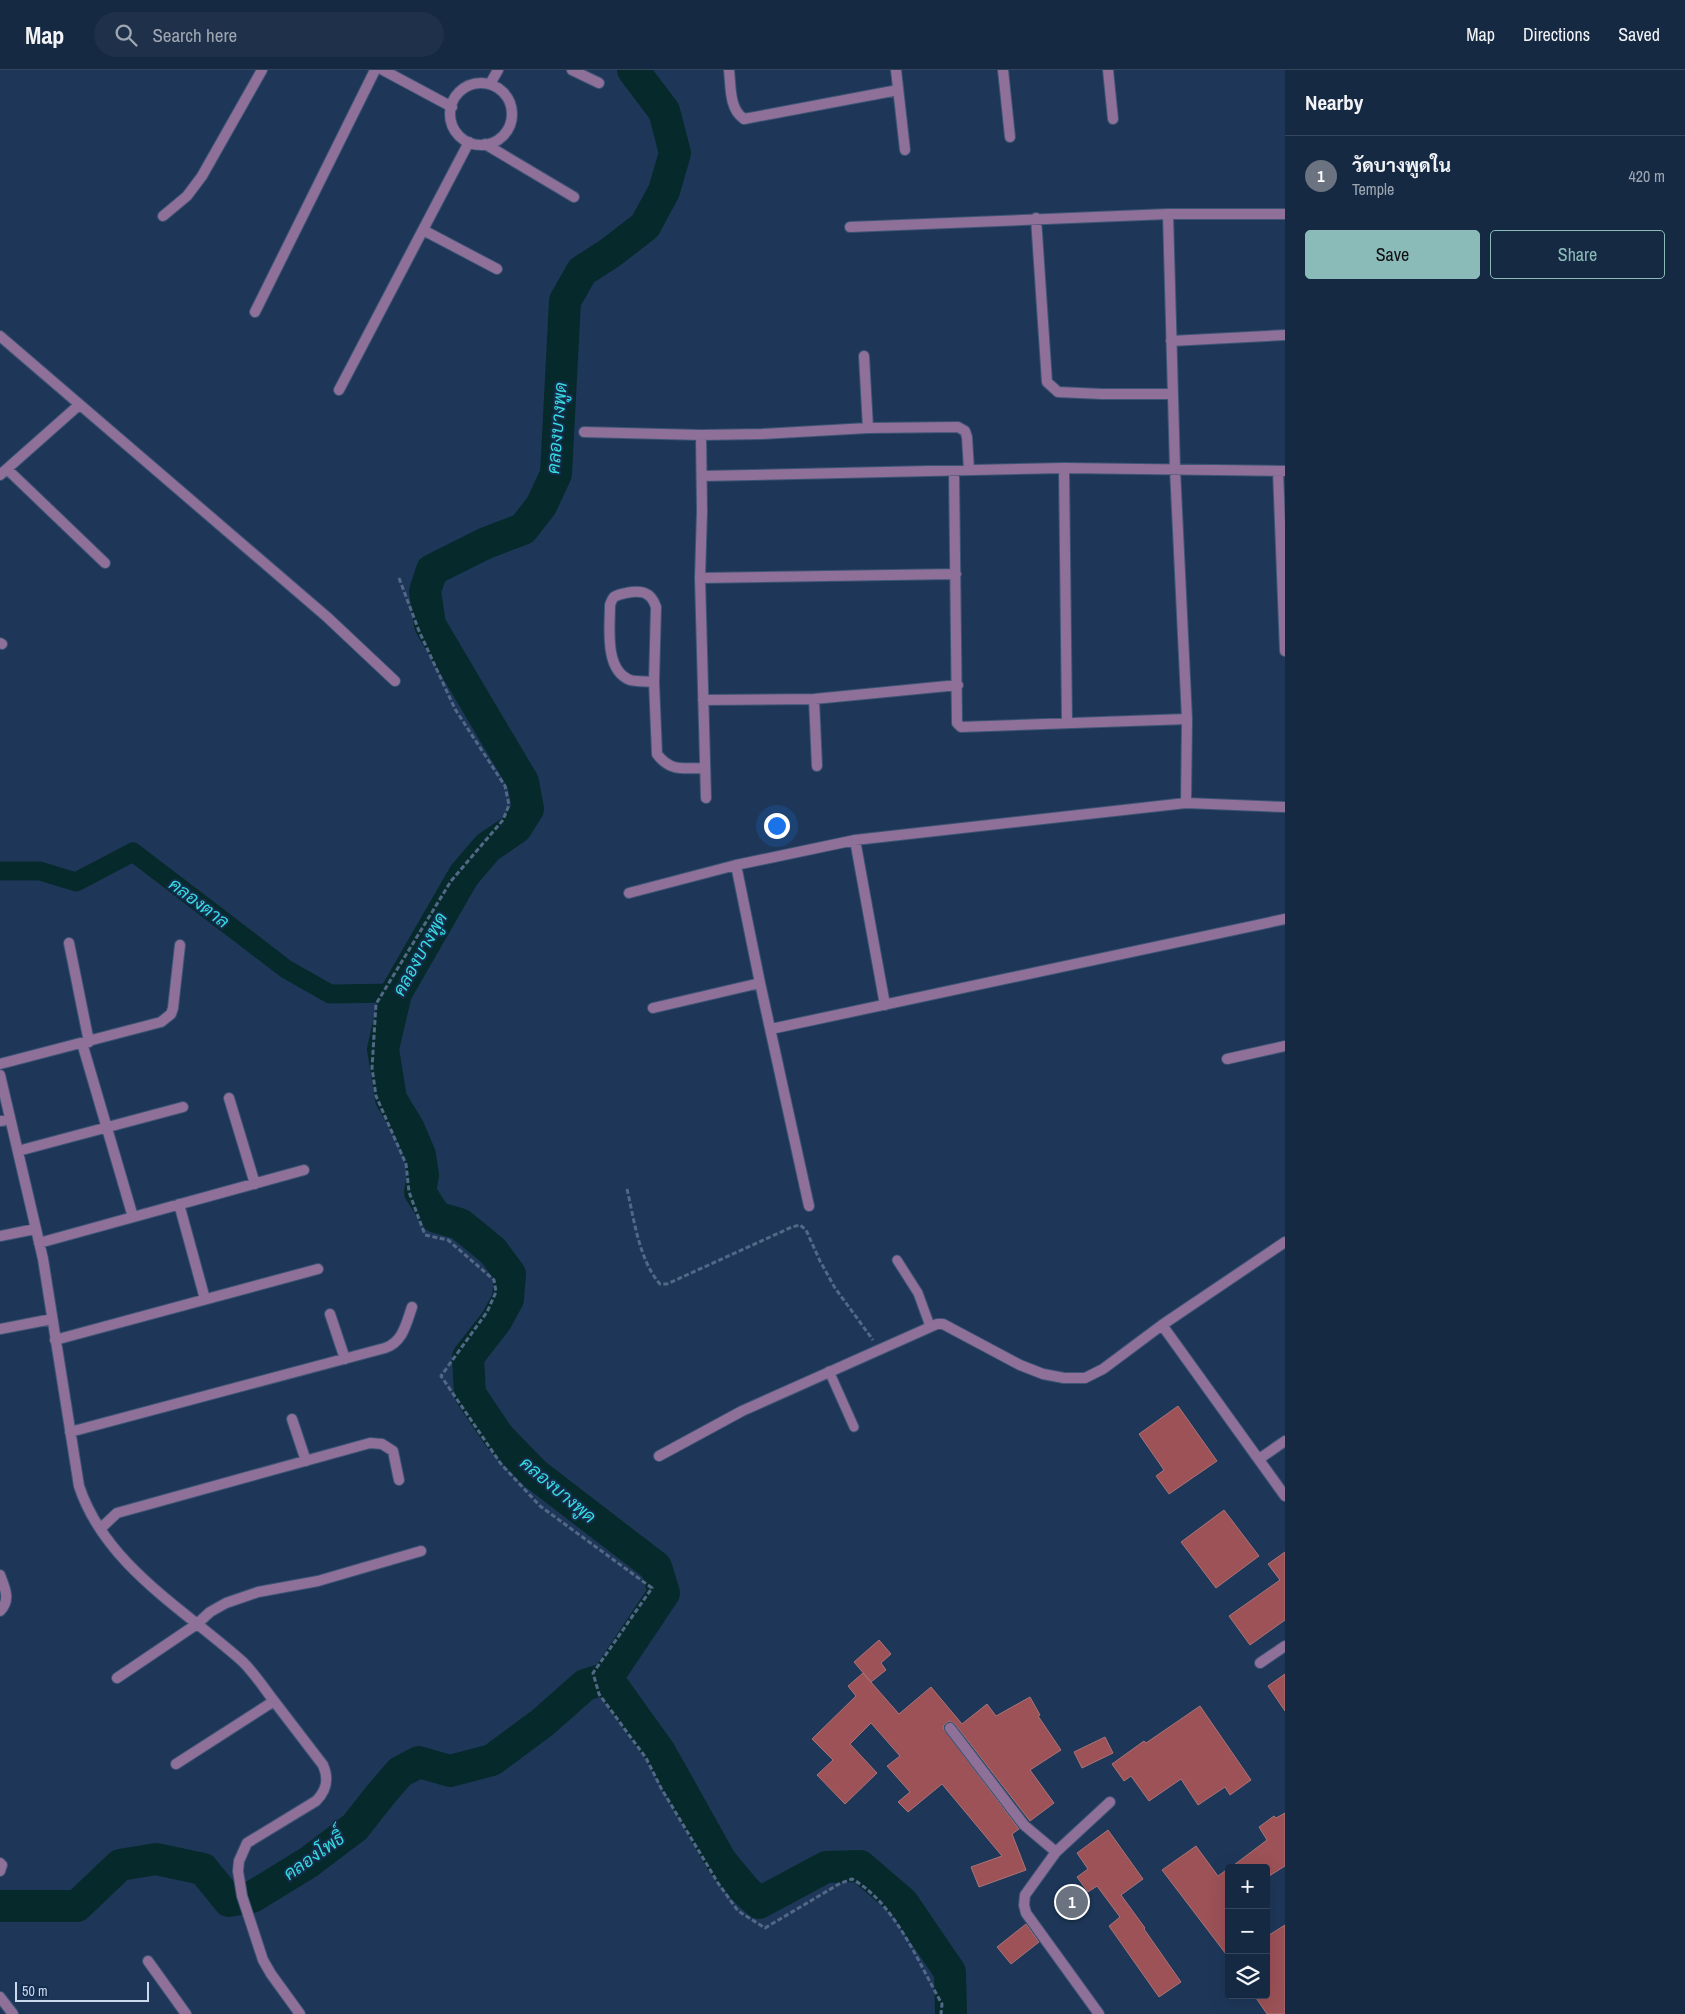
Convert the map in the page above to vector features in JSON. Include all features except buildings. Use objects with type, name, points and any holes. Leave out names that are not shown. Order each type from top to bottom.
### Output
[{"type":"street","points":[[162,216],[187,196],[202,176],[262,70]]},
{"type":"street","points":[[255,312],[375,70]]},
{"type":"street","points":[[383,70],[452,107]]},
{"type":"street","points":[[490,84],[498,70]]},
{"type":"street","points":[[572,70],[599,83]]},
{"type":"street","points":[[729,70],[733,105],[737,114],[744,119],[898,90]]},
{"type":"street","points":[[896,70],[905,150]]},
{"type":"street","points":[[1003,70],[1010,137]]},
{"type":"street","points":[[1108,70],[1113,119]]},
{"type":"street","points":[[479,83],[490,84],[507,96],[511,106],[510,126],[504,135],[496,141],[485,144],[468,142],[460,136],[454,127],[450,117],[452,107],[460,91],[479,83]]},
{"type":"street","points":[[340,390],[468,142]]},
{"type":"street","points":[[485,144],[574,197]]},
{"type":"street","points":[[850,227],[1168,214],[1285,214]]},
{"type":"street","points":[[1168,214],[1174,469],[1187,719],[1186,803]]},
{"type":"street","points":[[1036,218],[1047,382],[1058,392],[1173,394]]},
{"type":"street","points":[[423,230],[497,269]]},
{"type":"street","points":[[1171,341],[1285,335]]},
{"type":"street","points":[[0,336],[327,617],[395,681]]},
{"type":"street","points":[[864,356],[868,428]]},
{"type":"street","points":[[79,405],[3,472],[105,563]]},
{"type":"street","points":[[584,432],[701,435],[762,434],[868,428],[958,427],[965,431],[967,437],[969,470]]},
{"type":"street","points":[[701,435],[702,511],[700,578],[706,798]]},
{"type":"street","points":[[1064,468],[1068,722]]},
{"type":"street","points":[[702,476],[1064,468],[1282,471],[1285,652]]},
{"type":"street","points":[[954,471],[957,723],[961,727],[1187,719]]},
{"type":"street","points":[[700,578],[956,574]]},
{"type":"street","points":[[654,682],[630,680],[619,672],[612,660],[610,605],[614,597],[621,594],[642,592],[649,594],[656,606],[654,682],[657,754],[664,764],[677,768],[704,768]]},
{"type":"street","points":[[703,700],[814,699],[958,686]]},
{"type":"street","points":[[814,699],[817,766]]},
{"type":"street","points":[[629,894],[736,865],[855,840],[1186,803],[1285,807]]},
{"type":"street","points":[[855,840],[885,1005]]},
{"type":"street","points":[[736,865],[809,1206]]},
{"type":"street","points":[[771,1029],[1285,920]]},
{"type":"street","points":[[70,942],[86,1042],[107,1127],[133,1217]]},
{"type":"street","points":[[0,1064],[156,1025],[166,1019],[173,1008],[180,945]]},
{"type":"street","points":[[653,1008],[760,983]]},
{"type":"street","points":[[1227,1060],[1285,1046]]},
{"type":"street","points":[[1,1080],[5,1120],[18,1151],[39,1243],[79,1486],[90,1515],[136,1572],[243,1663],[322,1765],[327,1776],[323,1794],[316,1801],[247,1844],[238,1860],[242,1896],[261,1955],[271,1974],[300,2014]]},
{"type":"street","points":[[229,1098],[255,1184]]},
{"type":"street","points":[[18,1151],[183,1107]]},
{"type":"street","points":[[39,1243],[304,1170]]},
{"type":"street","points":[[179,1204],[204,1299]]},
{"type":"street","points":[[0,1236],[36,1229]]},
{"type":"street","points":[[659,1456],[742,1411],[930,1326],[943,1324],[1020,1365],[1043,1374],[1064,1378],[1085,1378],[1103,1369],[1162,1326],[1285,1242]]},
{"type":"street","points":[[56,1340],[318,1269]]},
{"type":"street","points":[[70,1432],[394,1345],[401,1336],[412,1307]]},
{"type":"street","points":[[330,1314],[345,1359]]},
{"type":"street","points":[[0,1329],[52,1319]]},
{"type":"street","points":[[1162,1326],[1285,1496]]},
{"type":"street","points":[[292,1419],[306,1461]]},
{"type":"street","points":[[1259,1459],[1285,1441]]},
{"type":"street","points":[[100,1529],[117,1512],[376,1443],[389,1447],[393,1451],[399,1480]]},
{"type":"street","points":[[117,1678],[198,1624],[210,1612],[242,1596],[311,1582],[420,1551]]},
{"type":"street","points":[[0,1575],[7,1600],[5,1606],[0,1611]]},
{"type":"street","points":[[1260,1664],[1285,1646]]},
{"type":"street","points":[[176,1764],[274,1701]]},
{"type":"street","points":[[950,1728],[1024,1825],[1056,1852]]},
{"type":"street","points":[[1099,2014],[1026,1913],[1024,1905],[1025,1895],[1056,1852],[1110,1802]]},
{"type":"street","points":[[0,1863],[2,1865],[0,1872]]},
{"type":"street","points":[[148,1961],[186,2014]]},
{"type":"street","points":[[0,1997],[13,2014]]},
{"type":"lane","points":[[898,1260],[918,1293],[930,1326]]},
{"type":"lane","points":[[829,1371],[854,1427]]},
{"type":"path","points":[[399,578],[419,631],[455,709],[505,786],[509,805],[503,820],[451,881],[376,1004],[372,1068],[376,1096],[406,1164],[409,1192],[425,1235],[448,1240],[494,1280],[496,1292],[487,1312],[441,1376],[501,1464],[540,1506],[652,1588],[593,1673],[599,1694],[646,1758],[660,1788],[718,1883],[738,1911],[765,1928],[839,1884],[852,1879],[867,1888],[895,1920],[942,2004],[942,2014]]},
{"type":"path","points":[[627,1189],[645,1260],[660,1284],[668,1284],[800,1225],[806,1230],[835,1288],[879,1349]]},
{"type":"waterway","name":"คลองบางพูด","points":[[633,70],[664,111],[675,153],[664,191],[645,226],[610,253],[582,271],[565,301],[556,474],[541,506],[523,529],[486,543],[432,570],[425,591],[430,625],[523,782],[528,809],[516,828],[488,847],[464,875],[396,993],[383,1049],[391,1099],[409,1129],[420,1155],[423,1175],[420,1192],[436,1217],[460,1224],[493,1251],[510,1274],[508,1299],[496,1321],[468,1357],[470,1394],[499,1437],[535,1474],[656,1567],[664,1593],[607,1678],[660,1752],[721,1861],[744,1889],[759,1903],[826,1867],[860,1866],[903,1903],[950,1972],[951,2014]]},
{"type":"waterway","name":"คลองตาล","points":[[0,871],[40,871],[76,882],[133,852],[286,969],[330,994],[396,993]]},
{"type":"waterway","name":"คลองโพธิ์","points":[[0,1906],[77,1906],[120,1865],[156,1859],[203,1869],[229,1901],[252,1897],[309,1862],[355,1827],[400,1772],[419,1762],[450,1771],[492,1760],[542,1723],[585,1685],[607,1678]]},
{"type":"place","name":"วัดบางพูดใน","points":[[1072,1902]]}]
